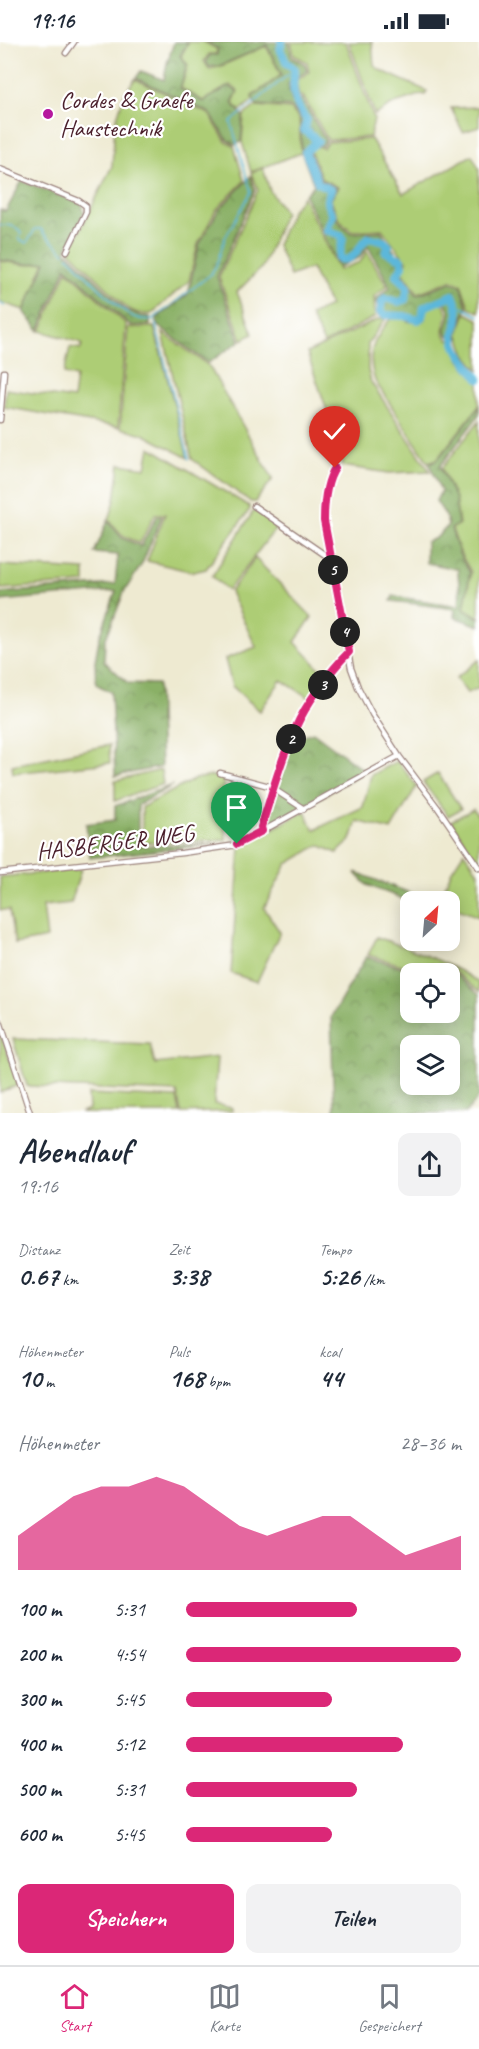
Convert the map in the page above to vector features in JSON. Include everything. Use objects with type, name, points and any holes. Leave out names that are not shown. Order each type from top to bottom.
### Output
[{"type":"street","points":[[66,53],[74,42]]},
{"type":"street","points":[[0,169],[79,201],[86,206],[86,212],[67,251]]},
{"type":"street","points":[[0,420],[4,372]]},
{"type":"street","points":[[335,468],[324,507],[324,521],[358,687],[399,756],[479,868]]},
{"type":"street","points":[[254,507],[331,559]]},
{"type":"street","points":[[262,831],[261,827],[295,727],[325,681],[349,652]]},
{"type":"street","name":"HASBERGER WEG","points":[[0,873],[237,844],[399,756]]},
{"type":"street","points":[[220,772],[275,788],[304,809]]},
{"type":"street","points":[[0,1021],[30,1113]]},
{"type":"green space","points":[[174,42],[188,42],[180,56],[187,65],[180,89],[203,102],[229,86],[237,92],[232,103],[243,116],[241,142],[235,145],[227,140],[210,113],[136,78],[141,71],[164,80]]},
{"type":"green space","points":[[189,42],[204,42],[217,49],[216,54],[209,54],[204,61],[209,69],[219,67],[266,46],[281,75],[252,96],[253,100],[240,111],[233,103],[238,91],[230,85],[203,101],[181,88],[188,65],[181,56]]},
{"type":"green space","points":[[206,42],[289,42],[292,57],[305,64],[307,71],[288,84],[292,101],[302,99],[326,141],[322,146],[314,142],[307,147],[321,180],[337,188],[330,200],[338,221],[351,233],[381,231],[400,260],[401,264],[398,267],[417,295],[451,282],[461,285],[467,307],[457,333],[459,338],[448,336],[445,331],[450,312],[443,297],[422,306],[421,316],[417,318],[407,313],[385,313],[378,316],[377,298],[390,287],[368,246],[359,258],[339,267],[305,195],[314,185],[302,154],[300,118],[292,107],[256,105],[252,97],[282,75],[267,45],[219,66],[209,67],[206,61],[210,55],[217,55],[218,49]]},
{"type":"green space","points":[[291,42],[346,42],[374,119],[370,137],[328,140],[303,96],[299,97],[296,81],[309,72],[307,62],[294,55]]},
{"type":"green space","points":[[349,42],[372,42],[374,65],[380,70],[427,91],[425,95],[395,103],[375,115]]},
{"type":"green space","points":[[135,79],[209,114],[226,142],[234,146],[244,181],[216,210],[198,244],[189,281],[151,314],[138,313],[125,306],[70,251],[112,166],[115,124],[124,95]]},
{"type":"green space","points":[[256,106],[291,109],[299,119],[301,153],[251,172],[242,142],[244,115]]},
{"type":"green space","points":[[479,107],[479,127],[463,132],[451,108]]},
{"type":"green space","points":[[371,139],[403,194],[472,155],[479,168],[479,312],[469,307],[461,283],[451,280],[418,293],[402,270],[407,262],[382,229],[352,231],[339,219],[331,200],[338,187],[322,179],[310,150],[318,146],[323,148],[328,142]]},
{"type":"green space","points":[[263,168],[270,191],[285,212],[262,267],[237,292],[253,334],[242,340],[219,277],[258,190],[251,173]]},
{"type":"green space","points":[[251,176],[255,190],[217,277],[240,341],[208,363],[158,326],[157,318],[188,294],[199,245],[218,211]]},
{"type":"green space","points":[[22,181],[82,204],[84,212],[66,251],[125,309],[150,317],[150,325],[131,326],[66,267],[39,331],[24,311],[46,262],[27,264],[0,260],[0,210],[6,211]]},
{"type":"green space","points":[[303,197],[339,270],[360,262],[367,251],[387,286],[374,296],[375,317],[324,344],[310,315],[330,306],[311,268],[290,276],[277,245],[292,210]]},
{"type":"green space","points":[[0,261],[27,265],[45,262],[24,310],[0,302]]},
{"type":"green space","points":[[67,270],[126,324],[118,427],[4,407],[6,389],[73,399],[76,377],[64,374],[70,347],[81,349],[82,343],[41,331]]},
{"type":"green space","points":[[443,302],[447,313],[443,331],[447,339],[452,340],[460,360],[479,383],[479,406],[437,459],[428,462],[375,381],[371,354],[375,341],[390,319],[404,318],[407,321],[419,323],[425,319],[426,309]]},
{"type":"green space","points":[[466,313],[479,320],[479,370],[466,355],[458,333]]},
{"type":"green space","points":[[386,318],[368,343],[368,370],[371,382],[430,471],[389,473],[343,466],[341,450],[307,353],[377,320]]},
{"type":"green space","points":[[154,327],[188,458],[143,434],[120,428],[128,328]]},
{"type":"green space","points":[[163,333],[209,366],[273,479],[255,502],[251,502],[192,459]]},
{"type":"green space","points":[[479,407],[479,415],[440,466],[455,499],[458,524],[451,529],[460,556],[470,573],[464,609],[479,618],[479,626],[454,617],[455,609],[391,601],[393,596],[459,606],[458,569],[426,563],[426,542],[436,538],[448,526],[446,516],[436,501],[441,491],[429,463],[437,460]]},
{"type":"green space","points":[[479,421],[479,617],[464,608],[471,572],[461,555],[452,529],[459,524],[455,499],[442,468]]},
{"type":"green space","points":[[150,447],[249,506],[250,509],[206,569],[193,572],[147,561],[165,514],[155,514],[140,543],[123,536],[109,520],[115,500],[120,464],[146,468]]},
{"type":"green space","points":[[256,511],[277,527],[228,590],[212,576],[253,512]]},
{"type":"green space","points":[[157,516],[162,516],[142,564],[124,592],[105,641],[104,661],[128,683],[158,684],[161,767],[115,776],[111,692],[96,684],[95,661],[99,639],[116,591],[0,601],[0,593],[115,584],[118,555],[94,553],[108,521],[122,538],[141,546]]},
{"type":"green space","points":[[255,558],[312,617],[295,642],[325,674],[310,698],[281,680],[260,711],[232,686],[225,659],[256,647],[230,592]]},
{"type":"green space","points":[[0,565],[85,570],[85,583],[0,589]]},
{"type":"green space","points":[[479,660],[479,688],[467,693],[456,678]]},
{"type":"green space","points":[[313,732],[365,771],[270,827],[266,823],[294,738]]},
{"type":"green space","points":[[109,745],[110,763],[13,773],[12,765]]},
{"type":"green space","points":[[397,761],[417,786],[391,830],[357,821],[351,840],[337,853],[319,845],[287,864],[264,908],[280,932],[257,982],[231,973],[240,847],[305,811],[314,830],[363,807],[371,775]]},
{"type":"green space","points":[[161,770],[163,784],[115,801],[115,781]]},
{"type":"green space","points":[[438,773],[461,809],[448,816],[423,782]]},
{"type":"green space","points":[[212,776],[223,778],[226,840],[142,843],[142,807],[195,779]]},
{"type":"green space","points":[[173,785],[138,805],[138,846],[216,844],[90,858],[86,824],[115,820],[115,806]]},
{"type":"green space","points":[[473,809],[479,817],[479,863],[451,821]]},
{"type":"green space","points":[[464,852],[479,873],[479,917],[460,910],[460,891],[443,891],[451,872]]},
{"type":"green space","points":[[81,869],[71,903],[43,906],[47,938],[15,944],[9,910],[0,910],[0,877]]},
{"type":"green space","points":[[355,872],[405,891],[400,891],[400,898],[367,885]]},
{"type":"green space","points":[[377,937],[400,946],[400,951],[414,951],[444,963],[400,965],[368,955]]},
{"type":"green space","points":[[366,957],[400,967],[400,1023],[460,1023],[460,978],[479,995],[479,1097],[466,1113],[334,1113],[331,1017]]},
{"type":"green space","points":[[460,971],[479,983],[479,992],[460,976]]},
{"type":"green space","points":[[0,1031],[18,1085],[0,1093]]},
{"type":"green space","points":[[13,1039],[150,1044],[155,1064],[217,1057],[214,1104],[232,1108],[232,1111],[181,1113],[177,1092],[27,1086]]},
{"type":"green space","points":[[88,1094],[177,1098],[180,1113],[80,1113],[89,1110]]},
{"type":"waterway","points":[[282,42],[280,49],[287,63],[295,69],[293,83],[295,96],[307,120],[304,130],[318,141],[305,152],[318,183],[331,190],[327,203],[333,215],[326,230],[341,235],[343,238],[339,259],[349,259],[369,237],[384,241],[389,246],[386,252],[401,259],[403,266],[396,275],[408,286],[405,300],[398,302],[385,298],[380,312],[384,315],[405,316],[418,320],[422,317],[424,307],[453,295],[458,312],[454,339],[462,357],[479,379]]},
{"type":"waterway","points":[[68,256],[127,313],[146,320],[153,319],[210,275],[216,266],[225,238],[251,192],[231,122],[295,69]]},
{"type":"waterway","points":[[0,225],[15,227],[21,233],[19,237],[21,240],[27,243],[35,229],[41,229],[65,253]]},
{"type":"waterway","points":[[0,302],[4,306]]},
{"type":"waterway","points":[[458,305],[479,316]]},
{"type":"waterway","points":[[154,318],[189,459]]},
{"type":"place","name":"Cordes & Graefe Haustechnik","points":[[48,114]]},
{"type":"route","points":[[237,844],[262,831],[261,827],[295,727],[325,681],[349,652],[324,521],[324,507],[332,472],[335,468]]}]
